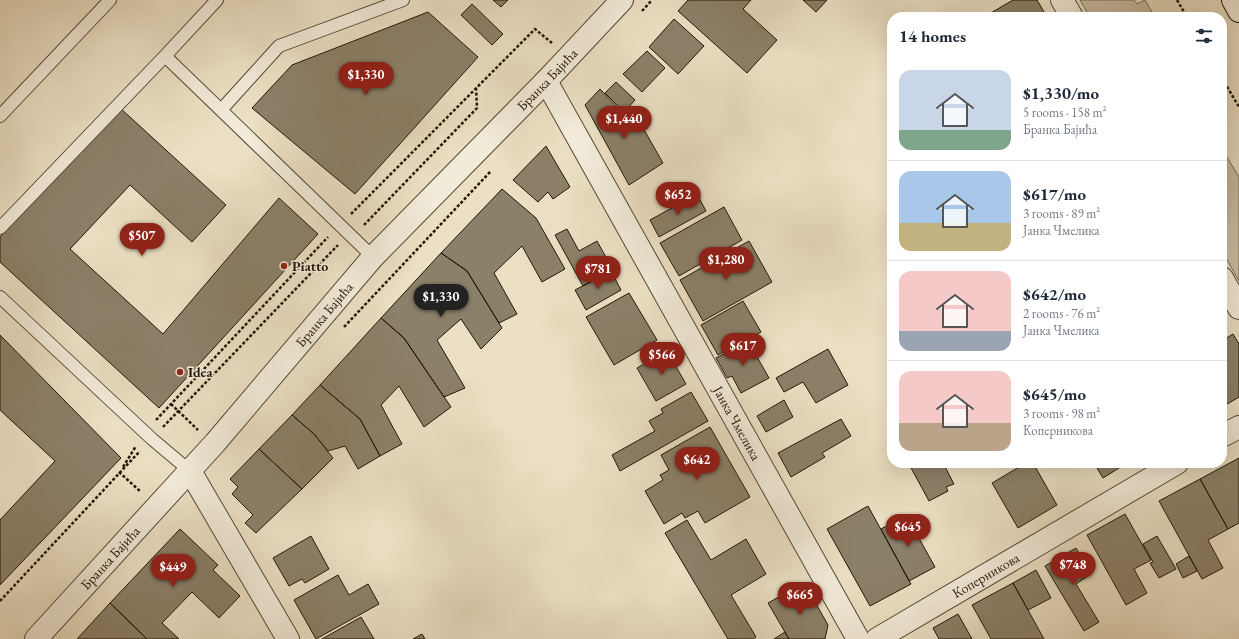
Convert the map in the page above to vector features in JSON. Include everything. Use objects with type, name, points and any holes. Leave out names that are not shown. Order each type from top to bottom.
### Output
[{"type":"street","name":"Бранка Бајића","points":[[36,639],[215,443],[373,257],[546,81],[622,0]]},
{"type":"street","points":[[1062,0],[1069,12]]},
{"type":"street","points":[[1233,0],[1239,11]]},
{"type":"street","name":"Јанка Чмелика","points":[[546,81],[858,639]]},
{"type":"street","points":[[1227,287],[1239,308]]},
{"type":"street","points":[[1227,433],[1239,426]]},
{"type":"street","name":"Коперникова","points":[[877,639],[1168,468]]},
{"type":"street","points":[[190,471],[288,639]]},
{"type":"lane","points":[[0,116],[110,0]]},
{"type":"lane","points":[[0,228],[217,0]]},
{"type":"lane","points":[[220,110],[279,46],[400,0]]},
{"type":"lane","points":[[165,56],[373,257]]},
{"type":"lane","points":[[0,298],[148,435],[190,471]]},
{"type":"path","points":[[637,16],[652,0]]},
{"type":"path","points":[[1177,0],[1184,12]]},
{"type":"path","points":[[0,602],[119,472],[148,435],[340,225],[476,87],[536,29]]},
{"type":"path","points":[[119,472],[148,435],[342,241],[359,231],[477,108],[476,87]]},
{"type":"path","points":[[1227,87],[1239,107]]},
{"type":"path","points":[[343,328],[495,166]]},
{"type":"shaded area","points":[[1080,0],[1134,0],[1137,4],[1145,0],[1152,12],[1087,12]]},
{"type":"shaded area","points":[[1227,157],[1239,177],[1239,281],[1227,260]]},
{"type":"building","points":[[493,0],[508,0],[501,7]]},
{"type":"building","points":[[688,0],[751,0],[743,9],[777,40],[747,73],[678,11]]},
{"type":"building","points":[[803,0],[827,0],[816,12]]},
{"type":"building","points":[[1013,0],[1037,0],[1044,12],[993,12]]},
{"type":"building","points":[[472,4],[503,34],[492,45],[461,15]]},
{"type":"building","points":[[428,12],[478,57],[355,194],[252,108],[292,65]]},
{"type":"building","points":[[674,19],[704,46],[678,74],[649,47]]},
{"type":"building","points":[[647,51],[665,68],[642,92],[623,74]]},
{"type":"building","points":[[616,82],[635,100],[624,112],[605,93]]},
{"type":"building","points":[[600,89],[617,107],[612,113],[616,120],[643,128],[663,163],[629,185],[585,105]]},
{"type":"building","points":[[119,107],[226,205],[192,242],[130,185],[70,249],[163,334],[279,198],[318,234],[159,408],[0,262],[0,237]]},
{"type":"building","points":[[546,146],[570,187],[553,199],[548,192],[538,202],[513,180]]},
{"type":"building","points":[[502,189],[536,218],[565,269],[542,282],[522,246],[494,273],[517,314],[499,323],[467,271],[441,253]]},
{"type":"building","points":[[697,194],[706,211],[659,237],[650,220]]},
{"type":"building","points":[[724,207],[742,240],[679,276],[660,243]]},
{"type":"building","points":[[567,229],[579,251],[597,241],[613,270],[583,286],[555,235]]},
{"type":"building","points":[[749,241],[772,282],[703,321],[680,280]]},
{"type":"building","points":[[441,253],[467,271],[502,328],[481,349],[461,319],[437,340],[465,388],[444,397],[404,338],[381,318]]},
{"type":"building","points":[[611,271],[621,290],[586,310],[575,290]]},
{"type":"building","points":[[629,293],[657,340],[614,365],[586,317]]},
{"type":"building","points":[[743,301],[761,332],[718,355],[701,325]]},
{"type":"building","points":[[381,318],[404,338],[451,407],[424,427],[399,386],[381,405],[402,444],[380,456],[360,419],[320,385]]},
{"type":"building","points":[[1233,334],[1239,344],[1239,397],[1227,404],[1227,338]]},
{"type":"building","points":[[0,335],[121,458],[0,585],[0,520],[55,461],[0,410]]},
{"type":"building","points":[[748,341],[769,378],[741,393],[732,376],[727,378],[716,358]]},
{"type":"building","points":[[828,349],[848,385],[816,403],[803,382],[784,392],[776,378]]},
{"type":"building","points":[[667,351],[686,384],[656,401],[637,368]]},
{"type":"building","points":[[320,385],[360,419],[380,456],[358,469],[345,446],[328,451],[314,434],[292,415]]},
{"type":"building","points":[[691,392],[708,421],[620,471],[612,455],[655,431],[649,421],[663,413],[661,409]]},
{"type":"building","points":[[784,400],[793,417],[766,432],[757,416]]},
{"type":"building","points":[[292,415],[314,434],[333,458],[302,489],[259,449]]},
{"type":"building","points":[[841,419],[851,436],[822,453],[825,457],[791,477],[778,453]]},
{"type":"building","points":[[710,427],[750,497],[705,523],[698,511],[685,518],[682,513],[664,524],[645,491],[663,480],[660,475],[669,470],[661,455]]},
{"type":"building","points":[[259,449],[302,489],[256,533],[245,523],[253,515],[232,494],[238,487],[230,479]]},
{"type":"building","points":[[1239,458],[1239,523],[1228,529],[1200,479],[1220,468],[1227,468],[1227,464]]},
{"type":"building","points":[[911,468],[946,468],[954,484],[946,487],[948,491],[929,501]]},
{"type":"building","points":[[1018,468],[1036,468],[1057,505],[1018,528],[992,483]]},
{"type":"building","points":[[1097,468],[1119,468],[1103,478]]},
{"type":"building","points":[[1200,479],[1228,529],[1208,540],[1223,568],[1202,579],[1159,501]]},
{"type":"building","points":[[868,506],[911,584],[870,606],[827,529]]},
{"type":"building","points":[[1125,514],[1151,560],[1134,569],[1147,593],[1126,605],[1087,535]]},
{"type":"building","points":[[906,515],[935,567],[909,581],[881,529]]},
{"type":"building","points":[[687,520],[711,560],[746,539],[766,574],[731,595],[756,637],[753,639],[728,639],[665,533]]},
{"type":"building","points":[[180,529],[218,565],[213,570],[240,596],[219,618],[192,592],[162,623],[179,639],[147,639],[110,603]]},
{"type":"building","points":[[311,536],[329,569],[305,583],[302,579],[289,586],[273,558]]},
{"type":"building","points":[[1157,536],[1176,569],[1159,578],[1150,563],[1153,562],[1143,544]]},
{"type":"building","points":[[1076,548],[1091,574],[1076,584],[1099,622],[1084,631],[1045,566]]},
{"type":"building","points":[[1189,556],[1197,571],[1183,578],[1176,564]]},
{"type":"building","points":[[1036,570],[1051,598],[1028,610],[1013,583]]},
{"type":"building","points":[[338,575],[349,595],[368,584],[379,604],[316,639],[294,600]]},
{"type":"building","points":[[1013,583],[1044,639],[991,639],[972,605]]},
{"type":"building","points":[[793,589],[811,595],[828,625],[825,639],[789,639],[768,603]]},
{"type":"building","points":[[110,603],[147,639],[77,639]]},
{"type":"building","points":[[958,614],[972,639],[939,639],[933,628]]},
{"type":"building","points":[[361,617],[374,639],[322,639]]},
{"type":"building","points":[[785,632],[789,639],[774,639]]},
{"type":"building","points":[[422,634],[425,639],[413,639]]},
{"type":"place","name":"Piatto","points":[[284,266]]},
{"type":"place","name":"Idea","points":[[180,372]]}]
